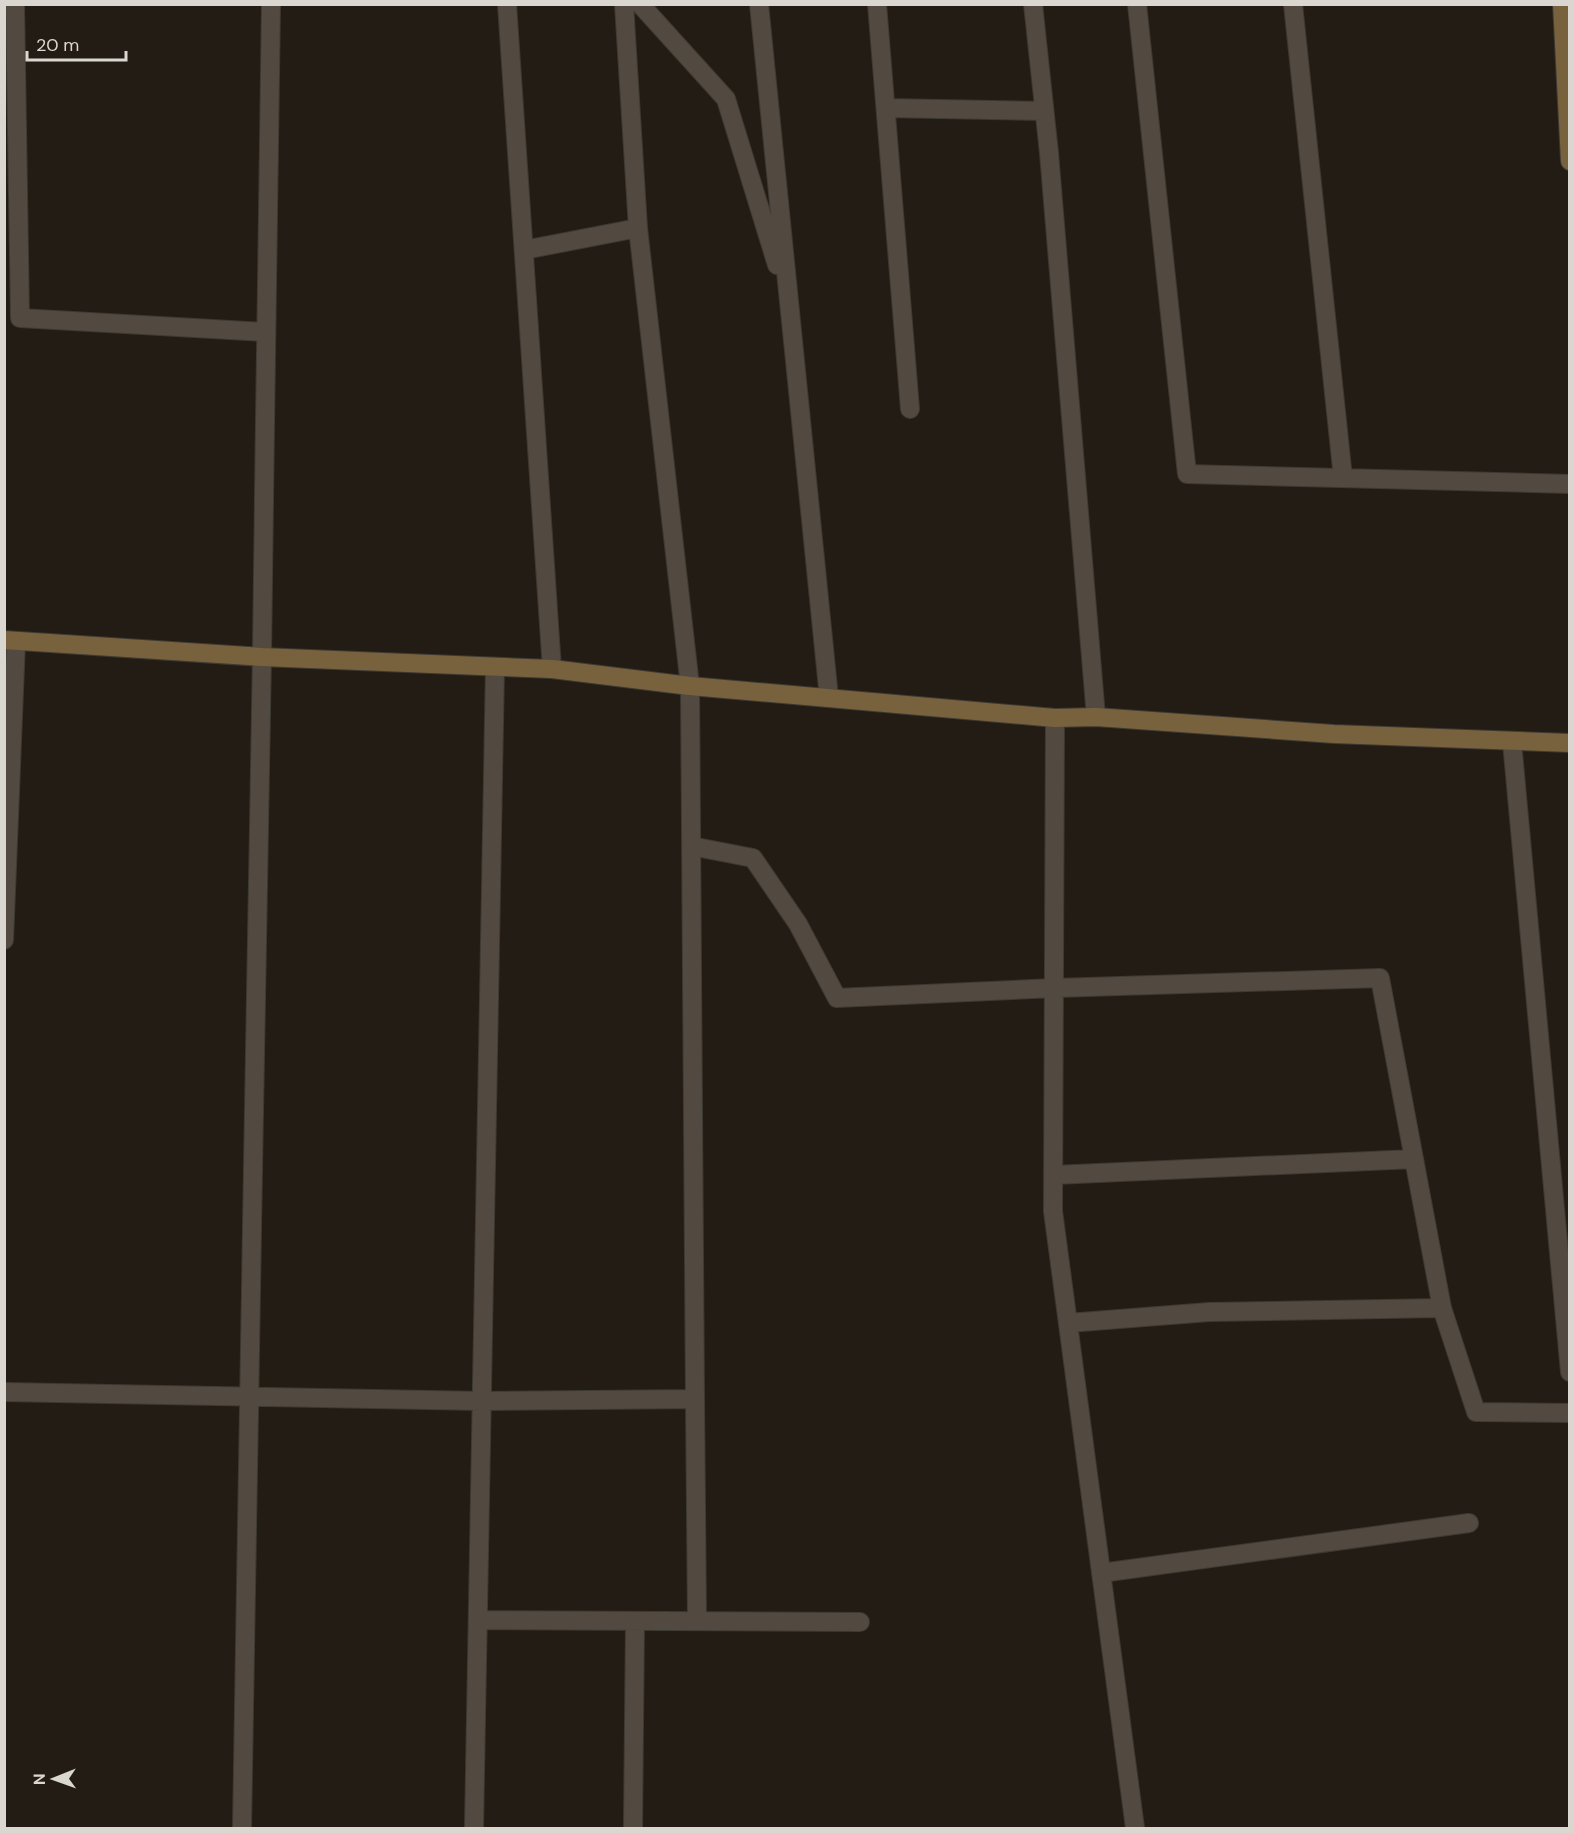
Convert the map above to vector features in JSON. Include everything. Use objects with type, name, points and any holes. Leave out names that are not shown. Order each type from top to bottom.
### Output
[{"type":"main road","points":[[1562,4],[1569,161]]},
{"type":"main road","points":[[10,641],[262,657],[552,669],[690,686],[1055,718],[1096,717],[1334,734],[1569,743]]},
{"type":"street","points":[[15,4],[12,318],[265,332]]},
{"type":"street","points":[[242,1828],[247,1396],[262,657],[271,4]]},
{"type":"street","points":[[507,4],[552,669]]},
{"type":"street","points":[[624,4],[638,228],[690,686],[697,1621]]},
{"type":"street","points":[[640,4],[726,99],[789,303]]},
{"type":"street","points":[[759,4],[829,698]]},
{"type":"street","points":[[877,4],[910,409]]},
{"type":"street","points":[[1033,4],[1096,717]]},
{"type":"street","points":[[1137,4],[1187,474],[1569,484]]},
{"type":"street","points":[[1293,4],[1342,478]]},
{"type":"street","points":[[885,108],[1044,111]]},
{"type":"street","points":[[524,250],[638,228]]},
{"type":"street","points":[[4,940],[10,641]]},
{"type":"street","points":[[474,1828],[495,667]]},
{"type":"street","points":[[1055,718],[1053,1211],[1135,1828]]},
{"type":"street","points":[[1512,742],[1569,1372]]},
{"type":"street","points":[[691,846],[753,858],[798,924],[837,998],[1055,988],[1380,978],[1442,1308],[1476,1412],[1569,1413]]},
{"type":"street","points":[[1054,1175],[1414,1159]]},
{"type":"street","points":[[1068,1323],[1209,1312],[1442,1308]]},
{"type":"street","points":[[4,1392],[482,1401],[695,1399]]},
{"type":"street","points":[[1101,1573],[1469,1523]]},
{"type":"street","points":[[478,1620],[860,1622]]},
{"type":"street","points":[[633,1828],[635,1621]]}]
